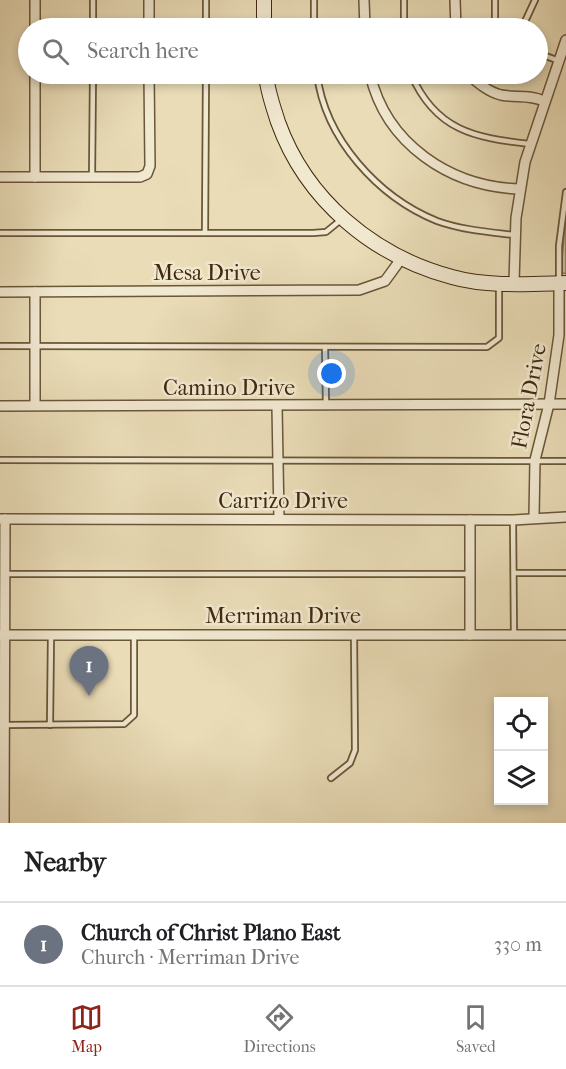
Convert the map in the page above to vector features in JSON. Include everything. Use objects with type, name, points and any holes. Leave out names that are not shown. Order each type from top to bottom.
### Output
[{"type":"street","points":[[35,0],[35,18]]},
{"type":"street","points":[[149,0],[149,18]]},
{"type":"street","points":[[264,0],[264,18]]},
{"type":"street","points":[[364,0],[365,18]]},
{"type":"street","points":[[455,0],[456,18]]},
{"type":"street","points":[[506,282],[519,189],[530,144],[566,40]]},
{"type":"street","points":[[35,84],[35,177]]},
{"type":"street","points":[[0,177],[140,177],[147,174],[150,166],[149,84]]},
{"type":"street","points":[[267,84],[285,142],[301,169],[342,219],[401,259],[454,278],[562,283]]},
{"type":"street","points":[[372,84],[396,127],[426,160],[465,180],[519,189]]},
{"type":"street","points":[[479,84],[501,95],[535,97],[544,101]]},
{"type":"street","name":"Mesa Drive","points":[[0,292],[359,290],[385,281],[401,259]]},
{"type":"street","name":"Flora Drive","points":[[534,517],[535,460],[562,341],[562,283]]},
{"type":"street","points":[[35,292],[35,405]]},
{"type":"street","name":"Camino Drive","points":[[0,405],[566,404]]},
{"type":"street","points":[[277,406],[279,519]]},
{"type":"street","name":"Carrizo Drive","points":[[3,519],[513,520],[534,517],[566,517]]},
{"type":"street","points":[[3,519],[4,823]]},
{"type":"street","points":[[470,520],[470,635]]},
{"type":"street","name":"Merriman Drive","points":[[2,634],[566,635]]},
{"type":"lane","points":[[93,0],[93,18]]},
{"type":"lane","points":[[206,0],[206,18]]},
{"type":"lane","points":[[314,0],[314,18]]},
{"type":"lane","points":[[404,0],[404,18]]},
{"type":"lane","points":[[495,0],[495,18]]},
{"type":"lane","points":[[527,18],[535,0]]},
{"type":"lane","points":[[548,57],[559,61]]},
{"type":"lane","points":[[92,177],[93,84]]},
{"type":"lane","points":[[205,233],[206,84]]},
{"type":"lane","points":[[321,84],[337,131],[352,156],[394,196],[439,221],[461,228],[514,235]]},
{"type":"lane","points":[[416,84],[430,106],[460,130],[488,140],[530,144]]},
{"type":"lane","points":[[562,283],[559,246],[566,192]]},
{"type":"lane","points":[[0,233],[313,233],[326,232],[342,219]]},
{"type":"lane","points":[[0,346],[487,347],[499,338],[506,282]]},
{"type":"lane","points":[[325,347],[326,406]]},
{"type":"lane","points":[[0,460],[566,461]]},
{"type":"lane","points":[[513,520],[514,635]]},
{"type":"lane","points":[[514,573],[566,573]]},
{"type":"lane","points":[[3,575],[470,574]]},
{"type":"lane","points":[[50,724],[51,634]]},
{"type":"lane","points":[[4,725],[124,724],[134,715],[134,635]]},
{"type":"lane","points":[[331,778],[350,763],[355,750],[354,635]]},
{"type":"shaded area","points":[[566,211],[566,274],[561,272]]},
{"type":"place","name":"Church of Christ Plano East","points":[[89,696]]}]
